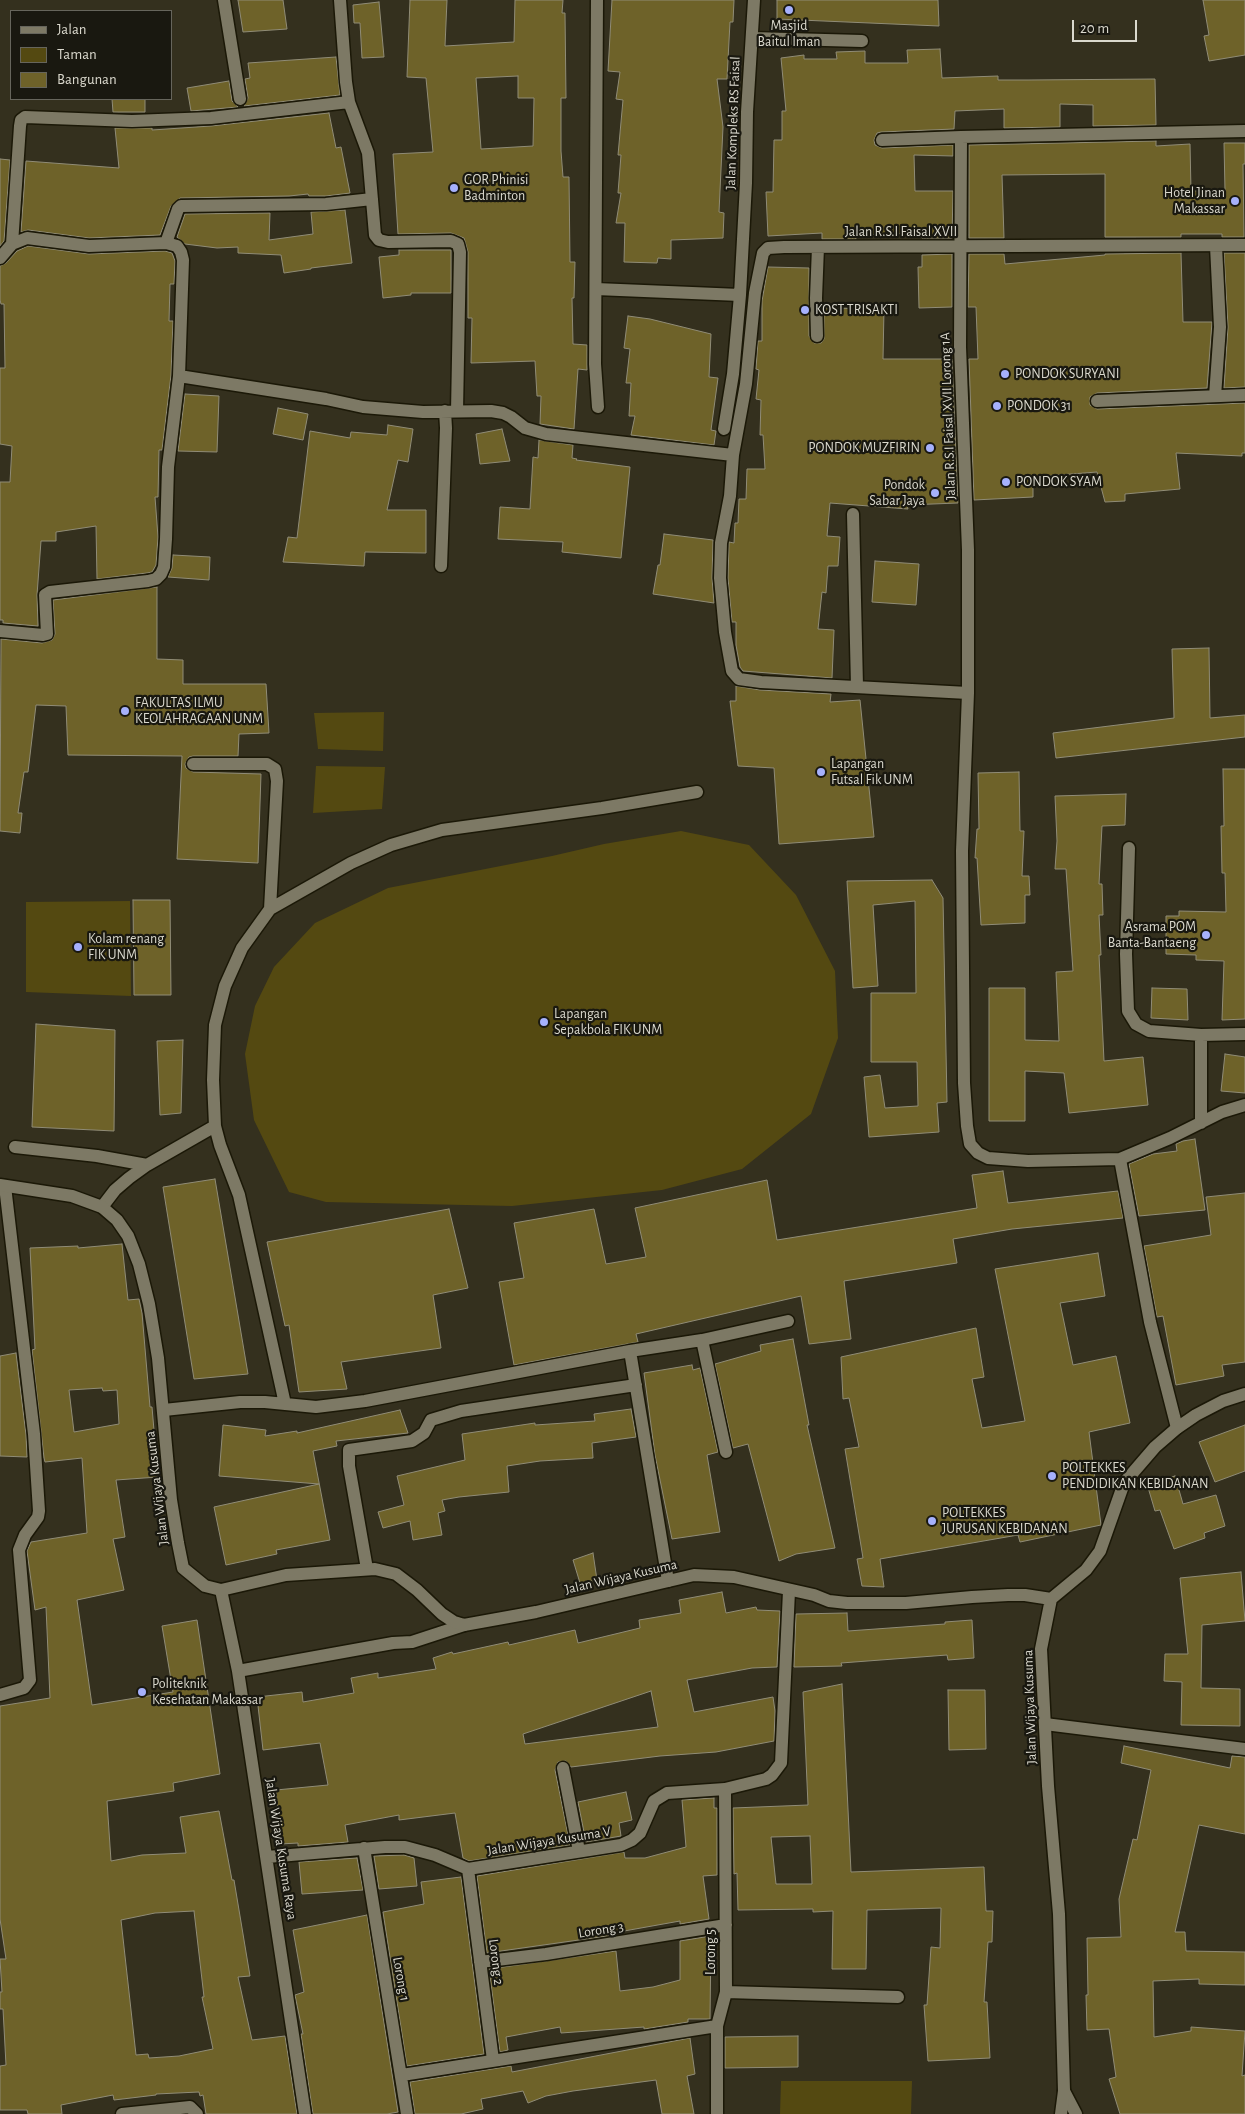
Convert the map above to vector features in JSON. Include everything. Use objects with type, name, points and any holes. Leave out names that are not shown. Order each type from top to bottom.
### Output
[{"type":"street","points":[[224,0],[240,99]]},
{"type":"street","points":[[340,0],[343,54],[349,102],[368,153],[375,235],[379,240],[388,242],[451,240],[458,244],[460,252],[451,411],[446,428],[441,566]]},
{"type":"street","points":[[597,0],[595,364],[598,407]]},
{"type":"street","name":"Jalan Kompleks RS Faisal","points":[[724,429],[733,374],[740,295],[746,183],[747,112],[754,0]]},
{"type":"street","points":[[752,38],[862,41]]},
{"type":"street","points":[[12,244],[20,126],[21,120],[26,117],[132,121],[211,118],[349,102]]},
{"type":"street","points":[[882,140],[1245,132]]},
{"type":"street","name":"Jalan R.S.I Faisal XVII Lorong 1A","points":[[962,137],[960,347],[968,550],[968,693],[962,851],[962,961],[966,1126],[970,1144],[978,1153],[988,1158],[1028,1161],[1120,1159]]},
{"type":"street","points":[[166,243],[178,209],[181,206],[326,204],[372,199]]},
{"type":"street","points":[[0,258],[12,244],[27,238],[89,246],[166,243],[176,246],[181,252],[183,260],[179,376],[168,467],[166,539],[164,567],[161,574],[156,579],[148,582],[50,592],[45,595],[47,634],[0,631]]},
{"type":"street","name":"Jalan R.S.I Faisal XVII","points":[[733,455],[746,384],[755,293],[764,253],[768,248],[1245,245]]},
{"type":"street","points":[[1215,396],[1220,327],[1216,246]]},
{"type":"street","points":[[817,336],[818,247]]},
{"type":"street","points":[[596,289],[740,295]]},
{"type":"street","points":[[179,376],[326,399],[363,407],[423,412],[491,411],[503,413],[525,428],[546,434],[733,455],[730,496],[721,544],[720,578],[728,655],[732,671],[739,679],[968,693]]},
{"type":"street","points":[[1097,401],[1245,395]]},
{"type":"street","points":[[853,514],[856,686]]},
{"type":"street","points":[[193,764],[267,764],[275,769],[277,781],[270,909]]},
{"type":"street","points":[[285,1404],[240,1195],[220,1145],[215,1126],[213,1080],[214,1025],[225,986],[242,948],[270,909],[359,859],[391,845],[442,830],[475,827],[697,792]]},
{"type":"street","points":[[1129,848],[1126,954],[1128,1011],[1136,1024],[1149,1031],[1245,1034]]},
{"type":"street","points":[[1201,1034],[1201,1123]]},
{"type":"street","points":[[1177,1428],[1150,1322],[1120,1159],[1222,1112],[1245,1106]]},
{"type":"street","points":[[102,1207],[115,1190],[147,1166],[215,1126]]},
{"type":"street","points":[[15,1147],[97,1156],[147,1166]]},
{"type":"street","points":[[0,1695],[24,1688],[30,1680],[19,1550],[25,1536],[38,1517],[39,1511],[34,1434],[3,1186]]},
{"type":"street","name":"Jalan Wijaya Kusuma","points":[[3,1186],[72,1196],[102,1207],[117,1220],[128,1236],[139,1264],[149,1304],[164,1410],[170,1500],[183,1568],[205,1586],[221,1590]]},
{"type":"street","points":[[164,1410],[240,1402],[285,1404],[316,1408],[365,1401],[630,1351],[702,1340],[788,1321]]},
{"type":"street","points":[[702,1340],[726,1452]]},
{"type":"street","points":[[630,1351],[668,1581]]},
{"type":"street","points":[[367,1569],[349,1466],[349,1450],[412,1441],[424,1432],[431,1420],[455,1412],[636,1384]]},
{"type":"street","points":[[1051,1599],[1086,1570],[1100,1551],[1124,1483],[1155,1447],[1177,1428],[1223,1401],[1245,1394]]},
{"type":"street","points":[[221,1590],[286,1576],[367,1569],[396,1574],[417,1590],[442,1614],[464,1626]]},
{"type":"street","name":"Jalan Wijaya Kusuma","points":[[238,1671],[393,1643],[412,1642],[464,1626],[536,1612],[694,1575],[734,1577],[789,1591],[814,1595],[829,1601],[880,1605],[1008,1595],[1025,1595],[1051,1599],[1041,1649],[1048,1786],[1059,1914],[1064,2091],[1061,2114]]},
{"type":"street","name":"Jalan Wijaya Kusuma Raya","points":[[221,1590],[238,1671],[304,2114]]},
{"type":"street","name":"Jalan Wijaya Kusuma V","points":[[468,1869],[621,1845],[632,1840],[640,1833],[654,1801],[667,1793],[725,1789],[766,1779],[772,1775],[782,1763],[789,1591]]},
{"type":"street","points":[[1045,1724],[1245,1749]]},
{"type":"street","points":[[563,1768],[579,1851]]},
{"type":"street","name":"Lorong 5","points":[[717,2114],[717,2026],[726,1992],[725,1789]]},
{"type":"street","points":[[267,1857],[405,1846],[419,1849],[468,1869]]},
{"type":"street","name":"Lorong 1","points":[[364,1848],[407,2114]]},
{"type":"street","name":"Lorong 2","points":[[468,1869],[493,2060]]},
{"type":"street","name":"Lorong 3","points":[[480,1962],[546,1954],[726,1925]]},
{"type":"street","points":[[726,1992],[898,1997]]},
{"type":"street","points":[[402,2075],[717,2026]]},
{"type":"street","points":[[1064,2091],[1076,2114]]},
{"type":"street","points":[[122,2114],[190,2107],[196,2114]]},
{"type":"green space","points":[[384,712],[383,751],[318,749],[314,713]]},
{"type":"green space","points":[[316,766],[385,767],[382,809],[313,813]]},
{"type":"green space","name":"Lapangan Sepakbola FIK UNM","points":[[681,831],[749,845],[796,895],[835,971],[838,1038],[811,1114],[742,1169],[662,1190],[512,1206],[326,1202],[289,1192],[254,1120],[245,1054],[255,1006],[274,967],[315,923],[388,888],[604,844]]},
{"type":"green space","name":"Kolam renang FIK UNM","points":[[130,901],[131,996],[26,992],[26,902]]},
{"type":"green space","points":[[781,2081],[912,2081],[911,2114],[780,2114]]},
{"type":"building","points":[[238,0],[283,0],[287,29],[243,32]]},
{"type":"building","points":[[410,0],[447,0],[445,46],[514,42],[515,0],[563,0],[562,13],[565,13],[566,98],[561,98],[561,151],[563,177],[569,177],[570,262],[575,262],[574,298],[572,298],[573,344],[587,345],[587,370],[578,369],[574,429],[540,424],[541,396],[537,396],[535,361],[471,363],[472,318],[468,318],[468,252],[464,238],[451,233],[398,234],[393,154],[433,152],[426,78],[407,77]],"holes":[[[518,76],[518,98],[534,98],[533,146],[481,149],[476,78]]]},
{"type":"building","points":[[612,0],[734,0],[733,22],[730,22],[727,79],[717,79],[723,127],[719,212],[724,213],[723,238],[671,240],[671,259],[658,258],[657,263],[624,262],[625,223],[616,223],[621,193],[618,193],[621,155],[618,155],[623,100],[616,99],[620,72],[608,71]]},
{"type":"building","points":[[777,0],[938,0],[939,26],[777,19]]},
{"type":"building","points":[[1203,0],[1245,0],[1245,55],[1209,61],[1204,36],[1209,35]]},
{"type":"building","points":[[379,2],[384,57],[362,58],[360,23],[354,23],[353,5]]},
{"type":"building","points":[[940,49],[942,78],[998,76],[998,80],[1155,79],[1156,125],[1093,126],[1093,105],[1060,104],[1060,127],[1004,128],[1004,109],[955,111],[954,129],[877,133],[874,140],[875,145],[882,148],[953,145],[953,156],[914,155],[915,191],[953,191],[952,238],[922,238],[922,233],[856,235],[856,239],[822,239],[822,233],[768,236],[766,192],[773,192],[774,140],[782,140],[782,111],[786,111],[781,58],[804,55],[804,59],[837,59],[836,52],[865,51],[865,63],[908,63],[907,50]]},
{"type":"building","points":[[336,57],[340,95],[244,106],[248,98],[245,79],[250,78],[248,63]]},
{"type":"building","points":[[229,81],[232,101],[238,107],[191,111],[187,88]]},
{"type":"building","points":[[112,100],[145,100],[145,112],[113,112]]},
{"type":"building","points":[[329,113],[336,148],[341,147],[350,193],[326,196],[309,196],[308,194],[180,198],[171,206],[160,235],[89,238],[28,230],[21,232],[26,161],[119,168],[115,128],[152,128],[152,130],[211,126]]},
{"type":"building","points":[[1156,141],[1156,146],[1190,144],[1191,191],[1225,191],[1224,143],[1245,143],[1245,164],[1243,164],[1244,237],[1222,237],[1222,234],[1181,234],[1181,237],[1105,237],[1105,174],[1002,175],[1004,238],[969,238],[969,145]]},
{"type":"building","points":[[0,159],[10,160],[4,241],[0,246]]},
{"type":"building","points":[[345,210],[352,263],[284,273],[281,255],[238,253],[238,247],[217,248],[185,244],[177,237],[185,214],[270,213],[269,240],[313,234],[311,212]]},
{"type":"building","points":[[28,246],[89,254],[165,251],[172,253],[175,261],[174,284],[170,284],[169,321],[173,321],[171,375],[162,450],[159,450],[158,497],[155,497],[158,537],[156,565],[152,572],[97,579],[96,526],[56,532],[56,541],[41,541],[37,595],[38,626],[3,623],[3,620],[0,620],[0,482],[10,482],[12,446],[0,444],[0,368],[5,368],[4,304],[1,304],[0,300],[0,266],[6,263],[17,251]]},
{"type":"building","points":[[399,250],[451,250],[451,293],[411,293],[411,295],[383,298],[379,257],[399,255]]},
{"type":"building","points":[[1181,253],[1183,322],[1212,322],[1207,388],[1097,393],[1090,397],[1090,405],[1097,409],[1245,403],[1245,453],[1242,453],[1242,456],[1176,453],[1180,489],[1125,494],[1125,501],[1105,502],[1097,472],[1033,477],[1033,497],[974,500],[969,359],[978,359],[976,307],[968,307],[969,254],[1004,254],[1005,264],[1105,254]]},
{"type":"building","points":[[1224,253],[1245,253],[1245,387],[1224,388],[1228,327]]},
{"type":"building","points":[[952,254],[952,307],[919,308],[918,267],[922,267],[922,255]]},
{"type":"building","points":[[768,267],[809,268],[809,336],[814,343],[821,343],[824,339],[824,308],[884,309],[883,359],[952,359],[958,503],[907,505],[908,509],[830,503],[827,536],[840,537],[838,566],[828,566],[826,593],[822,592],[818,629],[834,630],[832,678],[743,671],[740,667],[736,645],[736,622],[732,622],[728,578],[729,542],[734,543],[735,523],[738,523],[739,499],[746,499],[747,469],[765,469],[763,435],[760,435],[761,400],[756,399],[759,370],[756,369],[758,341],[762,341],[762,301]]},
{"type":"building","points":[[628,316],[650,319],[711,334],[709,377],[718,378],[711,430],[716,431],[714,445],[631,435],[635,416],[629,416],[631,383],[626,383],[630,349],[624,348]]},
{"type":"building","points":[[185,394],[219,396],[217,452],[178,451]]},
{"type":"building","points":[[278,408],[308,414],[303,440],[273,434]]},
{"type":"building","points":[[388,425],[413,429],[408,462],[398,460],[387,510],[426,510],[426,553],[365,552],[364,566],[283,562],[288,537],[297,538],[310,431],[350,438],[351,432],[387,435]]},
{"type":"building","points":[[502,429],[510,461],[480,464],[476,434]]},
{"type":"building","points":[[539,440],[573,445],[572,458],[576,460],[630,467],[621,558],[562,552],[563,542],[498,539],[500,507],[530,509],[533,457],[538,458]]},
{"type":"building","points":[[664,534],[713,540],[712,578],[714,603],[653,594],[658,565],[660,565]]},
{"type":"building","points":[[173,555],[210,557],[209,580],[168,577],[172,568]]},
{"type":"building","points":[[875,561],[919,564],[916,605],[872,602]]},
{"type":"building","points":[[157,587],[157,659],[183,660],[183,684],[266,684],[269,733],[239,734],[238,756],[193,756],[189,757],[185,764],[186,768],[193,772],[261,774],[258,863],[177,859],[182,756],[68,755],[66,706],[36,705],[28,772],[24,772],[18,813],[22,813],[20,833],[0,831],[1,639],[42,643],[52,640],[55,634],[53,600]]},
{"type":"building","points":[[1209,648],[1210,718],[1245,715],[1245,737],[1056,758],[1053,733],[1174,718],[1172,649]]},
{"type":"building","points":[[736,686],[760,690],[831,694],[830,702],[860,700],[874,837],[779,844],[774,768],[738,766],[730,701],[736,701]]},
{"type":"building","points":[[1223,769],[1245,769],[1245,1019],[1222,1020],[1224,961],[1196,960],[1196,955],[1166,954],[1166,916],[1179,916],[1179,911],[1226,912],[1225,873],[1222,873],[1221,826],[1224,826]]},
{"type":"building","points":[[1019,772],[1020,831],[1024,831],[1022,876],[1029,876],[1030,895],[1025,895],[1025,923],[981,925],[977,858],[975,858],[977,829],[979,829],[978,773]]},
{"type":"building","points":[[1126,794],[1125,825],[1102,826],[1099,884],[1102,884],[1103,915],[1099,915],[1101,955],[1099,955],[1104,1061],[1143,1057],[1148,1105],[1069,1113],[1064,1073],[1025,1071],[1025,1121],[989,1121],[989,988],[1025,988],[1025,1040],[1059,1041],[1056,972],[1073,971],[1066,869],[1055,869],[1057,841],[1055,796]]},
{"type":"building","points":[[932,880],[943,898],[947,1102],[937,1103],[939,1132],[869,1137],[864,1077],[880,1075],[885,1108],[918,1106],[917,1062],[871,1062],[871,993],[916,993],[915,901],[873,905],[878,986],[853,988],[847,881]]},
{"type":"building","points":[[133,900],[170,900],[171,995],[134,995]]},
{"type":"building","points":[[1152,988],[1187,989],[1188,1020],[1151,1018]]},
{"type":"building","points":[[36,1024],[115,1030],[114,1131],[32,1127]]},
{"type":"building","points":[[183,1040],[181,1113],[160,1115],[157,1041]]},
{"type":"building","points":[[1225,1054],[1245,1057],[1245,1093],[1221,1091]]},
{"type":"building","points":[[1195,1139],[1205,1210],[1139,1216],[1129,1164],[1153,1154],[1177,1151],[1176,1144]]},
{"type":"building","points":[[1003,1171],[1008,1203],[1118,1191],[1123,1218],[1012,1229],[953,1239],[957,1263],[844,1281],[851,1339],[809,1344],[801,1296],[636,1334],[638,1342],[514,1365],[499,1282],[524,1278],[514,1223],[594,1209],[606,1264],[646,1257],[635,1208],[767,1180],[777,1240],[977,1208],[972,1175]]},
{"type":"building","points":[[215,1179],[248,1374],[194,1379],[163,1187]]},
{"type":"building","points":[[1245,1193],[1245,1362],[1222,1365],[1224,1376],[1176,1385],[1163,1316],[1157,1317],[1144,1246],[1211,1235],[1206,1197]]},
{"type":"building","points":[[449,1209],[468,1288],[433,1295],[441,1348],[341,1362],[347,1389],[299,1392],[289,1325],[285,1326],[267,1242]]},
{"type":"building","points":[[122,1244],[128,1300],[139,1299],[142,1313],[158,1477],[116,1480],[125,1537],[113,1539],[124,1590],[77,1600],[92,1705],[173,1692],[162,1626],[197,1620],[220,1774],[173,1783],[174,1791],[107,1801],[111,1861],[142,1855],[186,1853],[180,1817],[219,1811],[232,1880],[234,1880],[250,1976],[238,1977],[252,2040],[285,2036],[297,2114],[206,2114],[203,2095],[200,2096],[199,2092],[156,2094],[114,2100],[113,2095],[61,2105],[62,2114],[28,2114],[27,2110],[0,2110],[0,2066],[6,2065],[3,2009],[0,2009],[0,1992],[2,1992],[0,1959],[6,1959],[0,1919],[0,1706],[50,1698],[46,1607],[35,1610],[27,1551],[31,1542],[87,1533],[82,1458],[45,1462],[44,1458],[32,1350],[35,1349],[30,1248],[78,1246],[78,1248]],"holes":[[[102,1388],[103,1391],[117,1390],[119,1424],[74,1432],[69,1390]],[[194,1911],[204,1997],[202,1997],[213,2049],[179,2056],[149,2058],[148,2054],[136,2055],[121,1920],[155,1913]]]},
{"type":"building","points":[[1098,1253],[1105,1296],[1060,1303],[1073,1365],[1116,1356],[1130,1423],[1089,1432],[1101,1525],[1020,1542],[1018,1535],[880,1559],[884,1587],[862,1586],[857,1559],[863,1558],[845,1449],[859,1447],[849,1398],[843,1399],[841,1357],[976,1328],[984,1377],[972,1379],[982,1428],[1025,1421],[995,1269]]},
{"type":"building","points":[[793,1339],[809,1425],[807,1425],[835,1548],[796,1554],[779,1561],[748,1444],[733,1448],[715,1364],[761,1351],[760,1345]]},
{"type":"building","points":[[16,1353],[27,1457],[0,1456],[0,1356]]},
{"type":"building","points":[[692,1365],[693,1370],[700,1368],[718,1452],[707,1455],[720,1532],[672,1539],[655,1455],[644,1373]]},
{"type":"building","points":[[631,1409],[636,1437],[592,1443],[593,1458],[540,1461],[507,1466],[509,1492],[442,1500],[445,1511],[438,1513],[442,1535],[413,1540],[410,1521],[383,1528],[378,1512],[404,1505],[397,1476],[465,1460],[462,1434],[535,1423],[535,1425],[595,1421],[594,1414]]},
{"type":"building","points":[[400,1410],[408,1433],[336,1441],[337,1446],[313,1451],[330,1540],[276,1550],[277,1554],[226,1565],[214,1507],[319,1484],[219,1476],[223,1425],[266,1430],[265,1436],[297,1431],[297,1433]]},
{"type":"building","points":[[1245,1425],[1245,1471],[1215,1482],[1199,1442]]},
{"type":"building","points":[[1175,1476],[1183,1504],[1216,1495],[1225,1526],[1204,1533],[1205,1538],[1174,1549],[1160,1510],[1155,1511],[1147,1484]]},
{"type":"building","points":[[593,1553],[597,1580],[580,1583],[573,1560]]},
{"type":"building","points":[[1241,1572],[1245,1621],[1202,1625],[1201,1688],[1240,1689],[1240,1726],[1181,1725],[1182,1682],[1164,1681],[1165,1654],[1188,1654],[1180,1578]]},
{"type":"building","points":[[722,1592],[726,1613],[756,1607],[757,1610],[780,1611],[777,1667],[752,1668],[687,1680],[694,1712],[773,1697],[775,1711],[774,1741],[716,1752],[660,1756],[571,1767],[566,1761],[558,1762],[555,1770],[570,1845],[469,1861],[463,1858],[455,1813],[399,1820],[399,1815],[345,1825],[348,1842],[298,1846],[298,1843],[280,1844],[276,1790],[328,1785],[320,1743],[263,1750],[257,1697],[302,1692],[303,1702],[354,1693],[351,1678],[378,1673],[378,1678],[436,1669],[433,1658],[452,1652],[453,1654],[508,1642],[509,1645],[575,1630],[578,1643],[640,1628],[639,1620],[681,1613],[679,1600]],"holes":[[[651,1691],[658,1727],[525,1744],[523,1734]]]},
{"type":"building","points":[[847,1613],[848,1631],[945,1624],[945,1622],[972,1620],[974,1658],[948,1660],[947,1655],[841,1663],[842,1666],[794,1667],[796,1614]]},
{"type":"building","points":[[842,1684],[851,1872],[984,1867],[986,1911],[993,1911],[992,1942],[988,1942],[984,2002],[987,2002],[990,2058],[928,2061],[924,2005],[927,2005],[931,1947],[940,1948],[941,1908],[867,1910],[866,1969],[832,1969],[833,1911],[813,1912],[813,1909],[738,1910],[737,1873],[734,1874],[733,1808],[808,1805],[803,1692]],"holes":[[[810,1836],[812,1884],[776,1884],[771,1837]]]},
{"type":"building","points":[[948,1690],[985,1690],[986,1749],[949,1750]]},
{"type":"building","points":[[1124,1746],[1230,1768],[1232,1756],[1245,1757],[1245,1834],[1199,1825],[1175,1932],[1185,1932],[1186,1951],[1245,1952],[1245,1985],[1199,1984],[1199,1979],[1153,1981],[1154,2037],[1191,2031],[1191,2027],[1245,2031],[1242,2076],[1245,2075],[1245,2114],[1120,2114],[1109,2079],[1116,2077],[1109,2029],[1087,2030],[1087,1938],[1121,1937],[1119,1899],[1133,1839],[1137,1840],[1151,1770],[1121,1763]]},
{"type":"building","points":[[626,1792],[632,1820],[619,1823],[621,1836],[586,1842],[578,1802]]},
{"type":"building","points":[[714,1798],[714,1808],[717,1808],[717,1875],[703,1876],[709,1919],[680,1924],[680,1921],[613,1933],[614,1935],[487,1953],[477,1876],[624,1852],[625,1858],[645,1858],[686,1847],[682,1800]]},
{"type":"building","points":[[404,1855],[414,1858],[417,1886],[379,1889],[374,1856]]},
{"type":"building","points":[[357,1858],[363,1890],[302,1894],[299,1862]]},
{"type":"building","points":[[461,1877],[484,2054],[407,2066],[383,1912],[424,1904],[421,1882]]},
{"type":"building","points":[[367,1915],[398,2112],[387,2114],[313,2114],[301,2034],[303,2034],[295,1995],[304,1992],[293,1930]]},
{"type":"building","points":[[711,1936],[710,2019],[688,2019],[688,2022],[644,2029],[644,2027],[561,2033],[560,2027],[506,2037],[508,2050],[500,2052],[489,1969],[616,1951],[620,1991],[653,1987],[680,1980],[680,1941]]},
{"type":"building","points":[[798,2036],[798,2067],[725,2068],[725,2037]]},
{"type":"building","points":[[690,2038],[695,2074],[687,2076],[694,2114],[662,2114],[656,2080],[573,2091],[546,2096],[528,2103],[523,2091],[481,2099],[483,2109],[461,2114],[415,2114],[410,2082],[511,2066],[512,2072]]},
{"type":"place","name":"Masjid Baitul Iman","points":[[789,10]]},
{"type":"place","name":"GOR Phinisi Badminton","points":[[454,188]]},
{"type":"place","name":"Hotel Jinan Makassar","points":[[1235,201]]},
{"type":"place","name":"KOST TRISAKTI","points":[[805,310]]},
{"type":"place","name":"PONDOK SURYANI","points":[[1005,374]]},
{"type":"place","name":"PONDOK 31","points":[[997,406]]},
{"type":"place","name":"PONDOK MUZFIRIN","points":[[930,448]]},
{"type":"place","name":"PONDOK SYAM","points":[[1006,482]]},
{"type":"place","name":"Pondok Sabar Jaya","points":[[935,493]]},
{"type":"place","name":"FAKULTAS ILMU KEOLAHRAGAAN UNM","points":[[125,711]]},
{"type":"place","name":"Lapangan Futsal Fik UNM","points":[[821,772]]},
{"type":"place","name":"Asrama POM Banta-Bantaeng","points":[[1206,935]]},
{"type":"place","name":"Kolam renang FIK UNM","points":[[78,947]]},
{"type":"place","name":"Lapangan Sepakbola FIK UNM","points":[[544,1022]]},
{"type":"place","name":"POLTEKKES PENDIDIKAN KEBIDANAN","points":[[1052,1476]]},
{"type":"place","name":"POLTEKKES JURUSAN KEBIDANAN","points":[[932,1521]]},
{"type":"place","name":"Politeknik Kesehatan Makassar","points":[[142,1692]]}]
